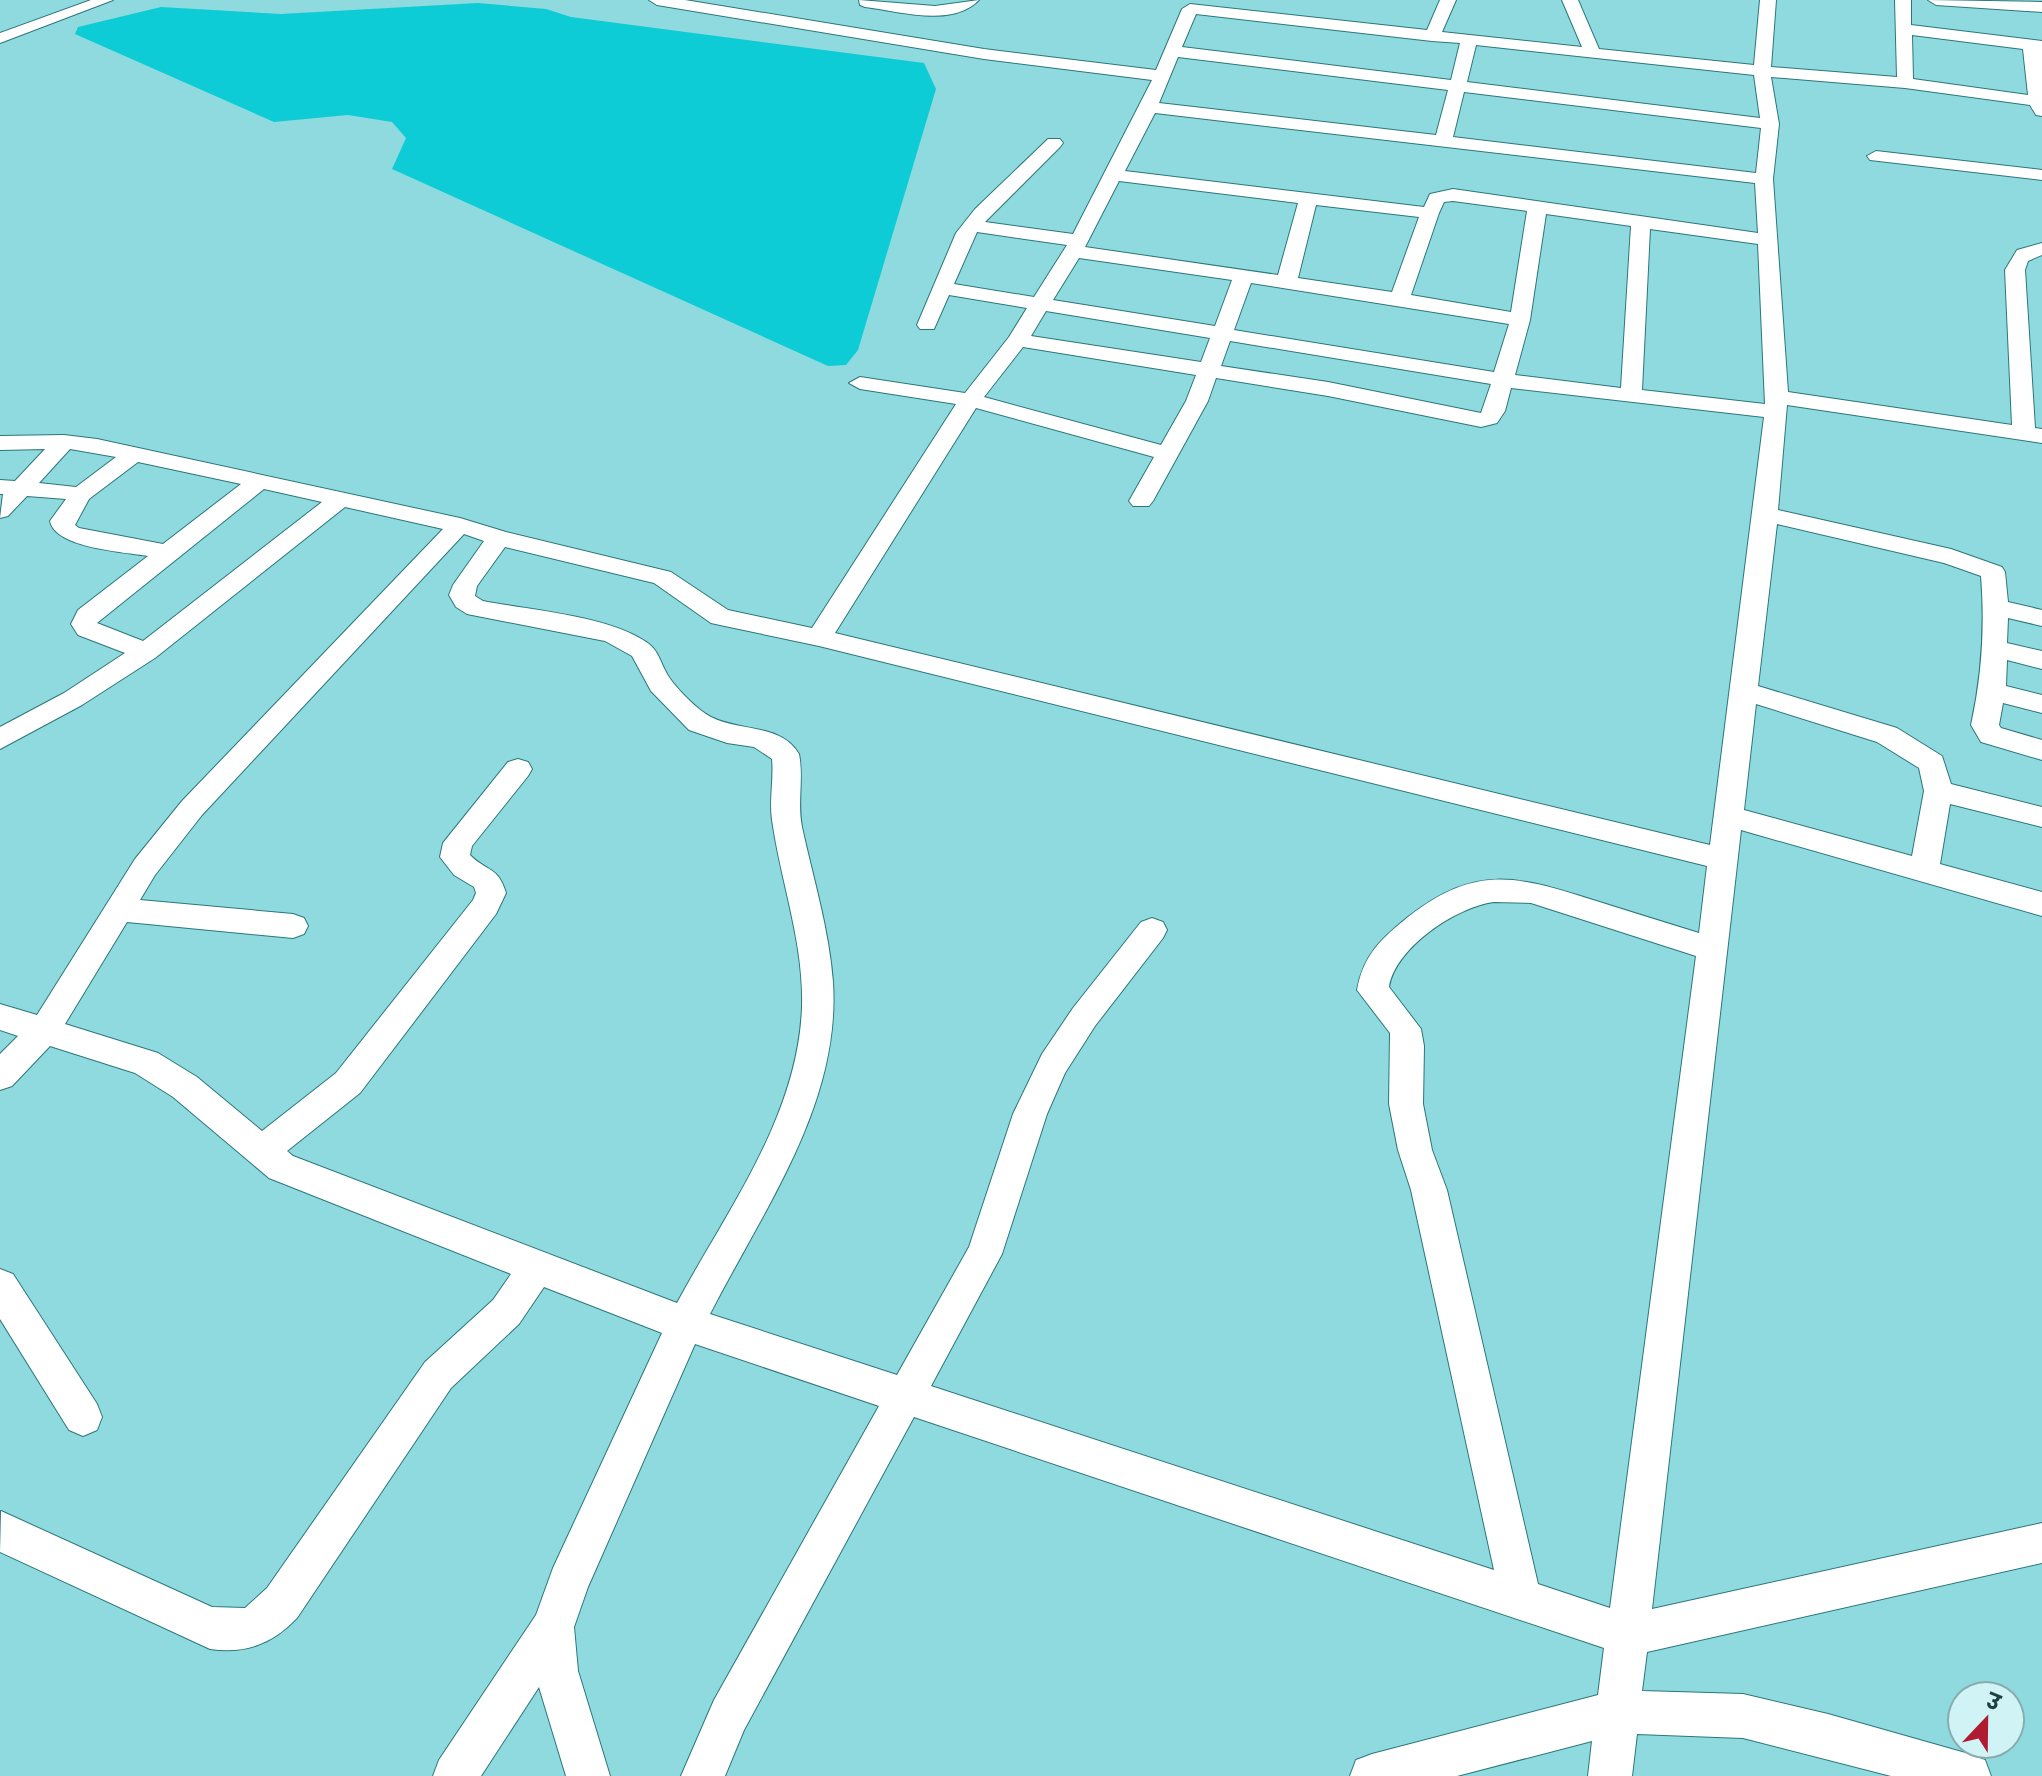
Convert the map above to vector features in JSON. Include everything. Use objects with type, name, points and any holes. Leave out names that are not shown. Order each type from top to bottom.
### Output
[{"type":"street","points":[[0,38],[105,0]]},
{"type":"street","points":[[657,0],[984,54],[1161,76]]},
{"type":"street","points":[[837,30],[866,1],[946,10],[964,6],[971,0]]},
{"type":"street","points":[[1432,36],[1448,0]]},
{"type":"street","points":[[1610,1776],[1766,514],[1776,404],[1764,179],[1770,124],[1762,71],[1768,0]]},
{"type":"street","points":[[1903,0],[1905,83]]},
{"type":"street","points":[[1936,0],[2042,7]]},
{"type":"street","points":[[1566,1],[1593,53]]},
{"type":"street","points":[[819,638],[970,400],[1018,340],[1037,303],[1076,246],[1149,107],[1172,51],[1186,5],[1432,36],[1905,83],[2040,105],[2036,45],[1902,29]]},
{"type":"street","points":[[1443,142],[1469,40]]},
{"type":"street","points":[[1172,51],[1770,124]]},
{"type":"street","points":[[1149,107],[1764,179]]},
{"type":"street","points":[[927,325],[951,261],[972,226],[1054,143]]},
{"type":"street","points":[[1876,156],[2042,175]]},
{"type":"street","points":[[1114,175],[1430,213]]},
{"type":"street","points":[[1399,299],[1430,213],[1441,195],[1768,240]]},
{"type":"street","points":[[1286,284],[1309,198]]},
{"type":"street","points":[[1018,340],[1328,389],[1481,420],[1489,418],[1494,411],[1520,320],[1537,208]]},
{"type":"street","points":[[1631,395],[1641,222]]},
{"type":"street","points":[[972,226],[1243,278],[1399,299],[1520,320]]},
{"type":"street","points":[[942,288],[1501,378],[1631,395],[1776,404],[2033,434],[2015,270],[2017,259],[2042,249]]},
{"type":"street","points":[[1141,501],[1197,401],[1243,278]]},
{"type":"street","points":[[860,383],[970,400],[1168,454]]},
{"type":"street","points":[[0,443],[64,442],[134,454],[460,525],[499,538],[652,574],[678,587],[720,617],[737,623],[819,638],[1723,859]]},
{"type":"street","points":[[0,511],[11,487],[64,442]]},
{"type":"street","points":[[134,454],[78,496],[62,521],[63,527],[71,534],[170,553]]},
{"type":"street","points":[[146,652],[95,633],[84,624],[87,616],[260,481]]},
{"type":"street","points":[[11,487],[78,496]]},
{"type":"street","points":[[0,739],[84,693],[146,652],[340,499]]},
{"type":"street","points":[[1766,514],[1977,564],[1993,572],[1996,607],[1992,691],[1985,725],[1991,735],[2042,750]]},
{"type":"street","points":[[0,1076],[45,1030],[145,867],[209,788],[460,525]]},
{"type":"street","points":[[455,1776],[553,1627],[568,1583],[686,1324],[757,1195],[798,1108],[816,1033],[818,975],[783,809],[788,765],[785,754],[761,739],[727,734],[699,723],[660,685],[642,651],[612,634],[476,608],[465,601],[462,595],[465,585],[499,538]]},
{"type":"street","points":[[1996,607],[2042,618]]},
{"type":"street","points":[[1992,648],[2042,660]]},
{"type":"street","points":[[1744,691],[1887,735],[1932,763],[1938,791],[1924,870]]},
{"type":"street","points":[[1992,691],[2042,704]]},
{"type":"street","points":[[262,1151],[348,1083],[485,906],[491,893],[487,880],[464,867],[455,857],[458,843],[518,769]]},
{"type":"street","points":[[1938,791],[2042,817]]},
{"type":"street","points":[[1728,816],[2042,904]]},
{"type":"street","points":[[1521,1599],[1429,1190],[1415,1150],[1406,1104],[1408,1046],[1405,1029],[1373,990],[1376,968],[1385,953],[1449,901],[1502,889],[1531,892],[1712,949]]},
{"type":"street","points":[[118,910],[293,926]]},
{"type":"street","points":[[703,1776],[729,1715],[984,1254],[1001,1210],[1030,1113],[1050,1072],[1081,1020],[1152,930]]},
{"type":"street","points":[[0,1017],[146,1063],[185,1087],[281,1167],[686,1324],[1629,1635],[2042,1543]]},
{"type":"street","points":[[1,1531],[210,1628],[238,1632],[264,1623],[282,1603],[438,1375],[506,1312],[536,1267]]},
{"type":"street","points":[[0,1286],[83,1417]]},
{"type":"street","points":[[553,1627],[556,1671],[588,1776]]},
{"type":"street","points":[[1372,1776],[1618,1712],[1743,1716],[1828,1736],[1969,1776]]},
{"type":"water","points":[[478,3],[546,9],[571,17],[924,63],[936,89],[858,350],[846,365],[828,366],[392,169],[406,138],[392,122],[348,115],[274,122],[75,34],[78,27],[161,7],[281,14]]}]
